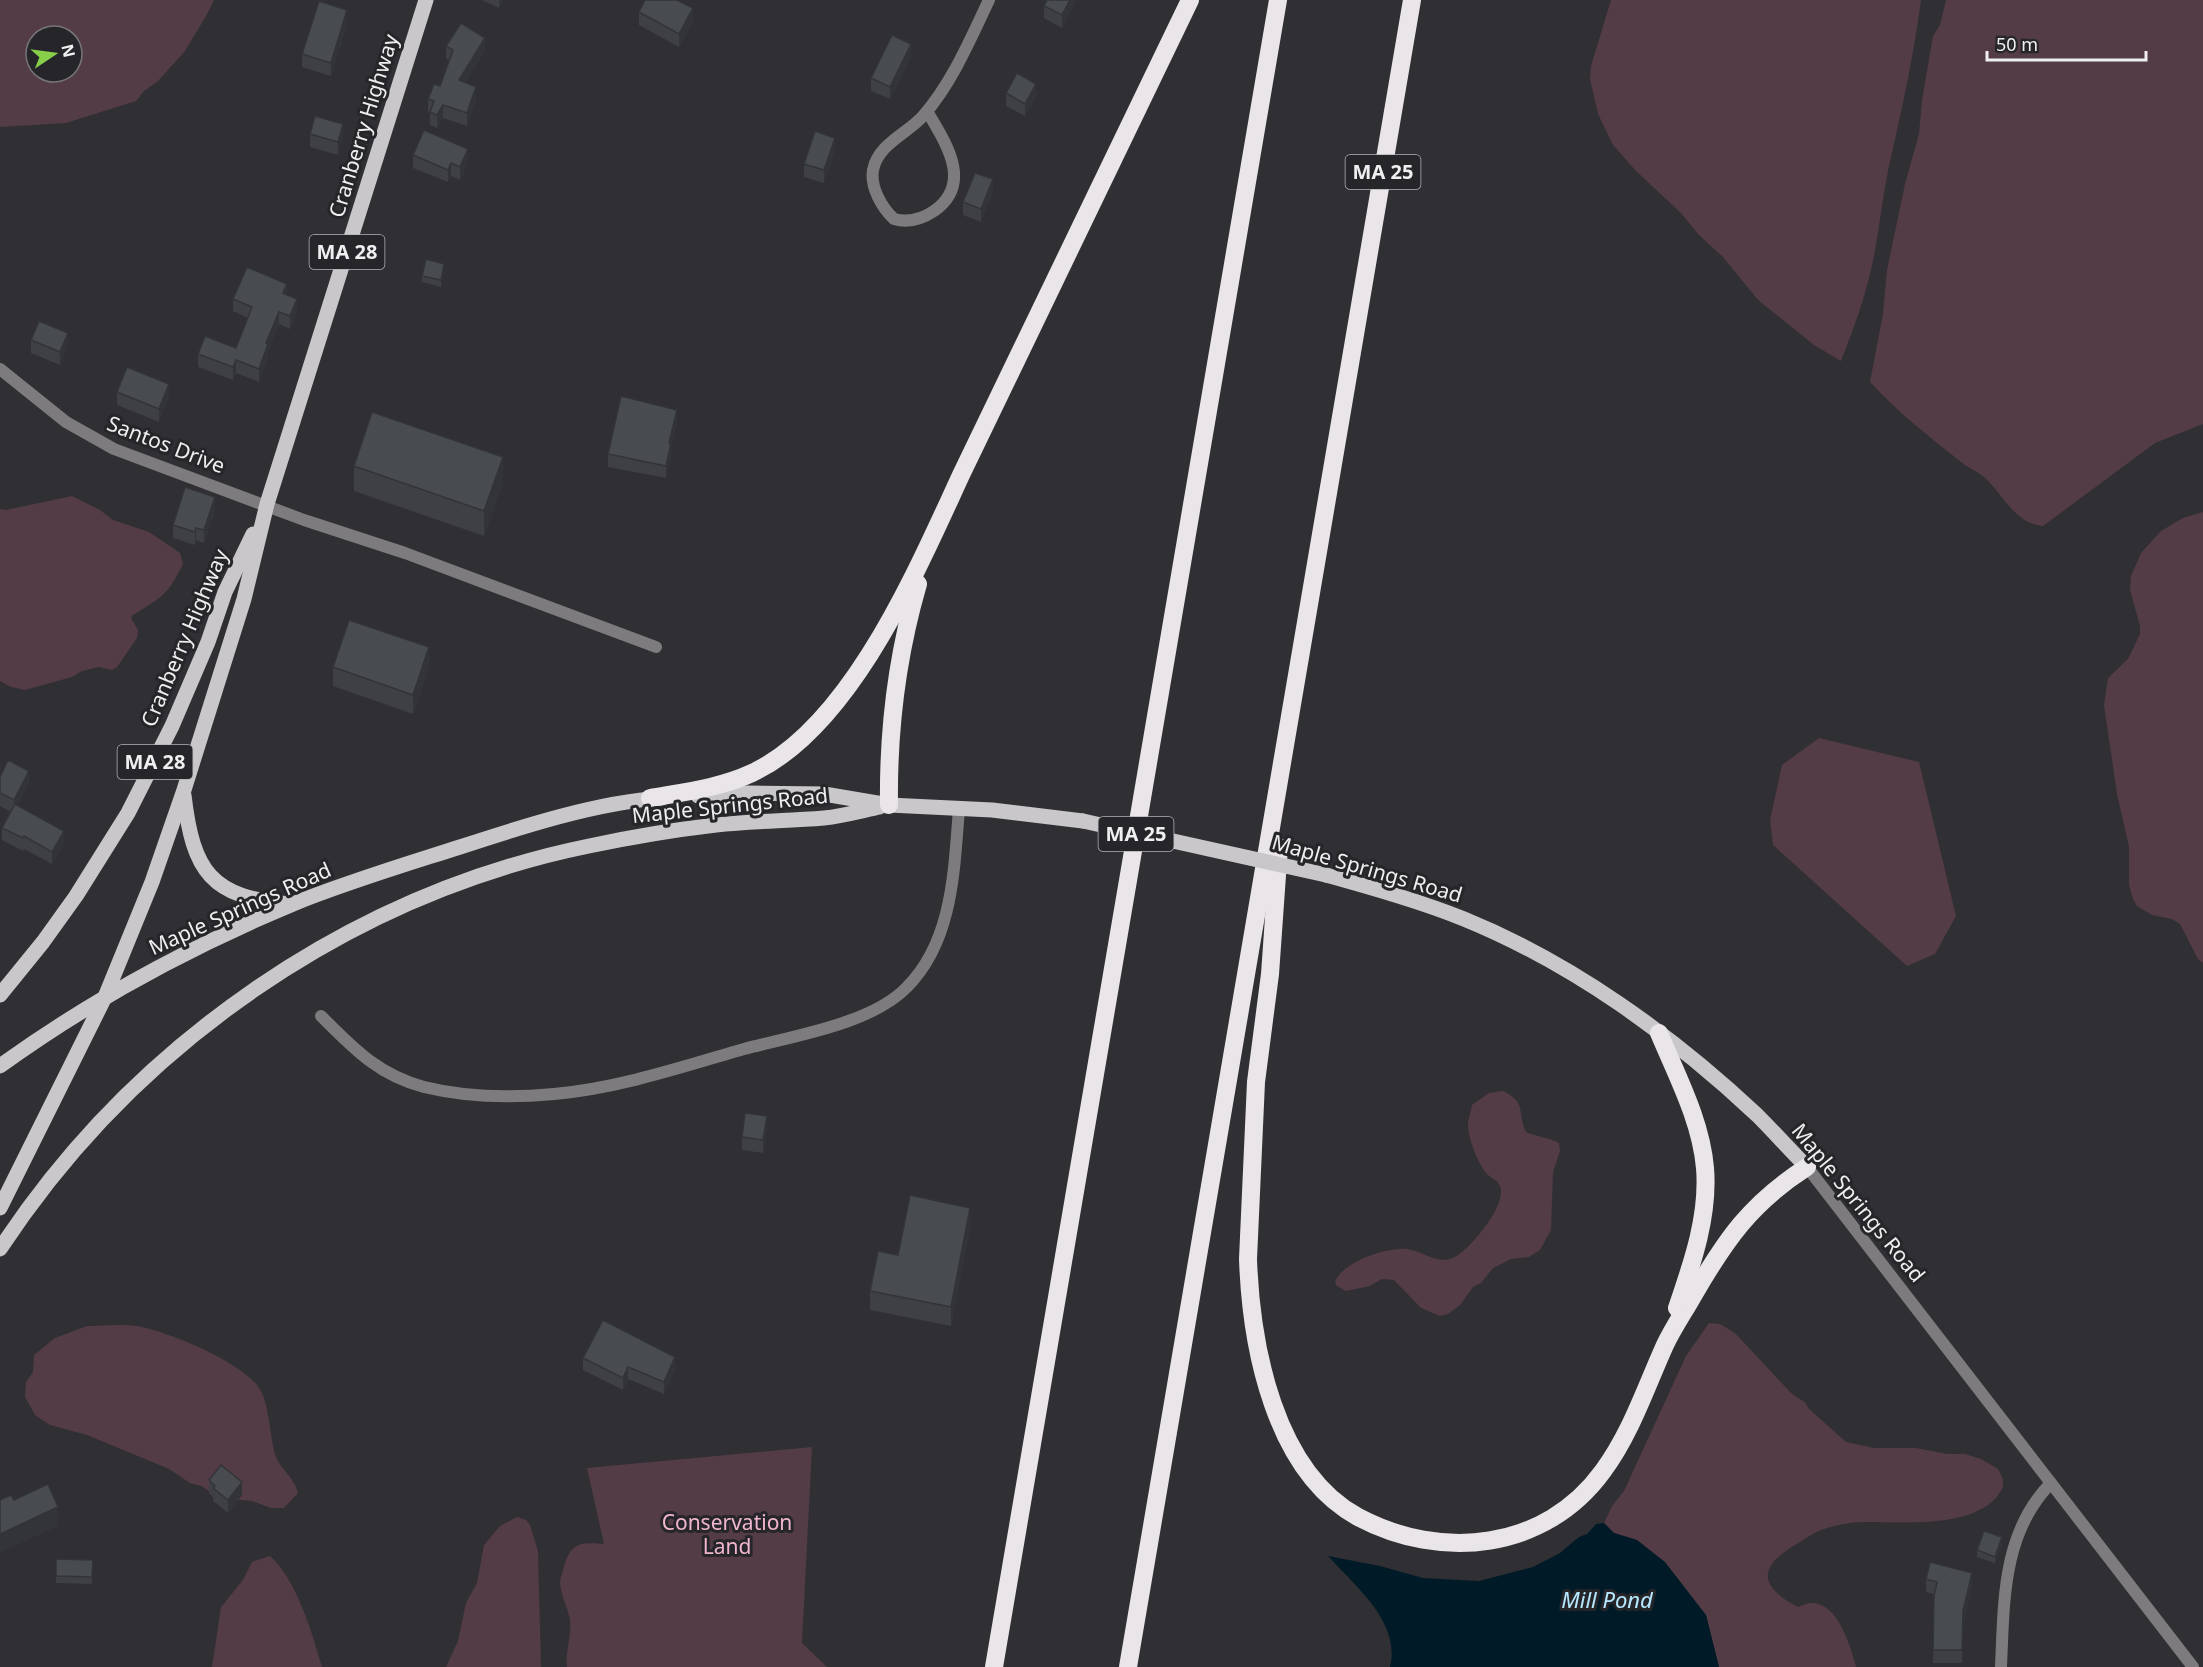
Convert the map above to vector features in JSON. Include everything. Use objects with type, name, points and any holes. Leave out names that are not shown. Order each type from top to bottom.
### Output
[{"type":"highway","points":[[650,798],[734,780],[760,768],[792,747],[828,711],[858,670],[890,620],[931,542],[961,475],[1190,0]]},
{"type":"highway","name":"MA 25","points":[[994,1667],[1278,0]]},
{"type":"highway","name":"MA 25","points":[[1128,1667],[1412,0]]},
{"type":"highway","points":[[889,806],[888,764],[899,662],[906,624],[931,542]]},
{"type":"highway","points":[[1287,728],[1270,974],[1257,1082],[1248,1259],[1249,1289],[1259,1358],[1276,1413],[1302,1462],[1317,1482],[1333,1499],[1353,1514],[1400,1536],[1448,1543],[1476,1543],[1501,1539],[1525,1532],[1547,1521],[1566,1508],[1602,1473],[1629,1428],[1667,1341],[1695,1255],[1701,1223],[1706,1170],[1701,1144],[1694,1118],[1659,1033]]},
{"type":"highway","points":[[1667,1341],[1711,1266],[1748,1213],[1783,1183],[1807,1167]]},
{"type":"main road","name":"Cranberry Highway","points":[[0,1208],[105,997],[136,924],[184,790],[244,599],[267,504],[426,0]]},
{"type":"main road","name":"Cranberry Highway","points":[[0,995],[24,967],[76,896],[128,813],[172,726],[208,642],[225,592],[267,504]]},
{"type":"main road","points":[[184,790],[189,833],[195,851],[216,881],[243,897],[294,904]]},
{"type":"main road","name":"Maple Springs Road","points":[[105,997],[149,973],[294,904],[361,879],[558,817],[650,798],[748,793],[824,794],[889,806],[1035,814],[1083,821],[1326,875],[1466,920],[1564,970],[1659,1033],[1757,1115],[1807,1167]]},
{"type":"main road","name":"Maple Springs Road","points":[[0,1249],[88,1136],[152,1071],[234,1004],[276,975],[353,930],[481,874],[587,846],[718,825],[827,818],[889,806]]},
{"type":"main road","points":[[0,1066],[105,997]]},
{"type":"street","points":[[927,111],[949,148],[954,175],[952,189],[946,201],[929,214],[908,221],[894,219],[883,208],[873,180],[873,170],[877,160],[889,144],[927,111],[956,67],[989,0]]},
{"type":"street","name":"Santos Drive","points":[[0,369],[66,422],[114,449],[267,504]]},
{"type":"street","points":[[267,504],[304,520],[405,553],[656,647]]},
{"type":"street","points":[[321,1016],[369,1062],[403,1080],[441,1090],[507,1095],[580,1091],[641,1078],[839,1023],[871,1011],[900,994],[915,979],[932,955],[940,936],[949,897],[959,809]]},
{"type":"street","name":"Maple Springs Road","points":[[1807,1167],[2193,1667]]},
{"type":"street","points":[[2001,1667],[2005,1600],[2014,1544],[2028,1512],[2051,1483]]},
{"type":"green space","points":[[0,0],[214,0],[185,51],[136,101],[66,123],[0,127]]},
{"type":"green space","points":[[1611,0],[1921,0],[1873,261],[1859,311],[1841,361],[1814,345],[1758,300],[1723,257],[1636,171],[1613,145],[1598,114],[1590,79],[1591,66]]},
{"type":"green space","points":[[1946,0],[2203,0],[2203,424],[2155,443],[2043,526],[2033,524],[2017,514],[1984,477],[1926,434],[1870,382],[1883,314],[1887,270],[1905,184],[1919,134],[1922,100],[1933,36],[1940,25]]},
{"type":"green space","points":[[72,496],[100,510],[113,520],[149,532],[180,553],[183,564],[168,589],[131,618],[138,630],[137,638],[117,667],[112,670],[99,667],[82,671],[72,677],[25,690],[11,687],[0,681],[0,509],[6,510]]},
{"type":"green space","points":[[2203,512],[2203,963],[2198,959],[2180,924],[2172,919],[2152,915],[2137,906],[2133,899],[2129,885],[2129,847],[2117,794],[2104,705],[2108,678],[2128,659],[2140,634],[2130,590],[2131,576],[2141,553],[2161,531],[2183,518]]},
{"type":"green space","points":[[1819,738],[1919,762],[1956,916],[1935,954],[1907,966],[1773,845],[1770,820],[1782,765]]},
{"type":"green space","points":[[1503,1091],[1519,1104],[1526,1132],[1559,1143],[1560,1151],[1553,1172],[1551,1230],[1540,1250],[1529,1257],[1511,1259],[1493,1268],[1481,1283],[1473,1287],[1460,1305],[1448,1314],[1440,1316],[1421,1308],[1394,1280],[1382,1279],[1370,1286],[1346,1291],[1337,1286],[1335,1282],[1346,1268],[1377,1253],[1407,1249],[1437,1259],[1449,1259],[1462,1252],[1478,1236],[1493,1214],[1501,1194],[1499,1184],[1487,1174],[1477,1157],[1469,1135],[1468,1123],[1472,1105],[1489,1093]]},
{"type":"green space","points":[[1709,1323],[1720,1324],[1735,1333],[1792,1394],[1806,1403],[1808,1408],[1846,1442],[1874,1448],[1916,1448],[1947,1454],[1965,1454],[1981,1459],[1998,1469],[2003,1480],[2003,1486],[1996,1498],[1984,1508],[1969,1514],[1934,1521],[1860,1522],[1834,1526],[1815,1533],[1777,1558],[1768,1574],[1769,1582],[1774,1590],[1798,1607],[1810,1603],[1821,1605],[1829,1610],[1847,1638],[1856,1667],[1719,1667],[1706,1615],[1637,1540],[1614,1533],[1604,1523],[1612,1506],[1624,1491],[1686,1356]]},
{"type":"green space","points":[[129,1325],[155,1330],[207,1351],[241,1370],[261,1391],[266,1405],[275,1454],[298,1493],[284,1508],[271,1508],[252,1501],[220,1498],[169,1469],[87,1435],[50,1425],[35,1415],[25,1397],[26,1382],[33,1372],[34,1355],[55,1338],[87,1326]]},
{"type":"green space","name":"Conservation Land","points":[[812,1447],[802,1643],[827,1667],[567,1667],[570,1626],[560,1581],[563,1570],[572,1549],[588,1543],[604,1544],[587,1468]]},
{"type":"green space","points":[[517,1517],[526,1520],[530,1525],[538,1551],[541,1667],[446,1667],[458,1641],[466,1603],[477,1583],[484,1545],[500,1526]]},
{"type":"green space","points":[[270,1556],[280,1566],[296,1593],[322,1667],[212,1667],[221,1607],[243,1580],[252,1562]]},
{"type":"water","name":"Mill Pond","points":[[1604,1523],[1614,1533],[1637,1540],[1665,1562],[1706,1615],[1719,1667],[1390,1667],[1392,1651],[1389,1635],[1382,1620],[1362,1592],[1328,1556],[1380,1566],[1423,1578],[1479,1581],[1533,1567],[1560,1553],[1579,1537],[1587,1534],[1596,1524]]},
{"type":"building","points":[[645,0],[677,0],[693,8],[679,34],[639,12]]},
{"type":"building","points":[[1047,0],[1070,0],[1062,15],[1044,6]]},
{"type":"building","points":[[319,1],[347,10],[331,63],[302,54]]},
{"type":"building","points":[[461,23],[485,38],[459,80],[476,87],[467,113],[443,105],[437,115],[430,112],[434,101],[428,99],[434,84],[440,86],[453,50],[446,46]]},
{"type":"building","points":[[892,35],[911,44],[890,87],[871,78]]},
{"type":"building","points":[[1017,73],[1036,84],[1025,104],[1006,93]]},
{"type":"building","points":[[315,116],[343,124],[338,142],[310,134]]},
{"type":"building","points":[[424,130],[468,149],[460,167],[451,163],[448,170],[413,155]]},
{"type":"building","points":[[815,131],[835,138],[824,170],[804,164]]},
{"type":"building","points":[[975,173],[993,179],[981,209],[963,202]]},
{"type":"building","points":[[426,259],[444,264],[441,280],[422,276]]},
{"type":"building","points":[[247,267],[287,284],[283,293],[297,299],[290,316],[279,312],[266,343],[268,344],[259,369],[236,360],[233,367],[198,354],[205,336],[236,348],[252,307],[233,299]]},
{"type":"building","points":[[39,321],[68,333],[60,352],[31,340]]},
{"type":"building","points":[[127,367],[169,384],[159,409],[117,392]]},
{"type":"building","points":[[621,396],[677,410],[666,466],[608,454]]},
{"type":"building","points":[[372,412],[503,457],[484,511],[354,466]]},
{"type":"building","points":[[185,487],[215,497],[204,530],[196,528],[195,532],[173,525]]},
{"type":"building","points":[[349,620],[429,647],[413,695],[333,667]]},
{"type":"building","points":[[8,760],[29,771],[14,800],[0,793],[0,777]]},
{"type":"building","points":[[15,804],[64,831],[52,852],[24,836],[23,838],[2,828]]},
{"type":"building","points":[[745,1113],[767,1116],[763,1140],[742,1137]]},
{"type":"building","points":[[910,1195],[970,1208],[951,1307],[870,1291],[878,1251],[898,1255]]},
{"type":"building","points":[[603,1320],[675,1357],[664,1382],[628,1367],[623,1378],[583,1358]]},
{"type":"building","points":[[221,1465],[242,1482],[228,1500],[213,1488],[215,1486],[209,1480]]},
{"type":"building","points":[[48,1484],[58,1507],[0,1534],[0,1500],[11,1495],[14,1500]]},
{"type":"building","points":[[1984,1531],[2002,1537],[1995,1557],[1977,1550]]},
{"type":"building","points":[[56,1559],[93,1560],[92,1577],[56,1576]]},
{"type":"building","points":[[1930,1562],[1972,1573],[1963,1611],[1962,1650],[1933,1650],[1934,1596],[1937,1582],[1926,1579]]}]
